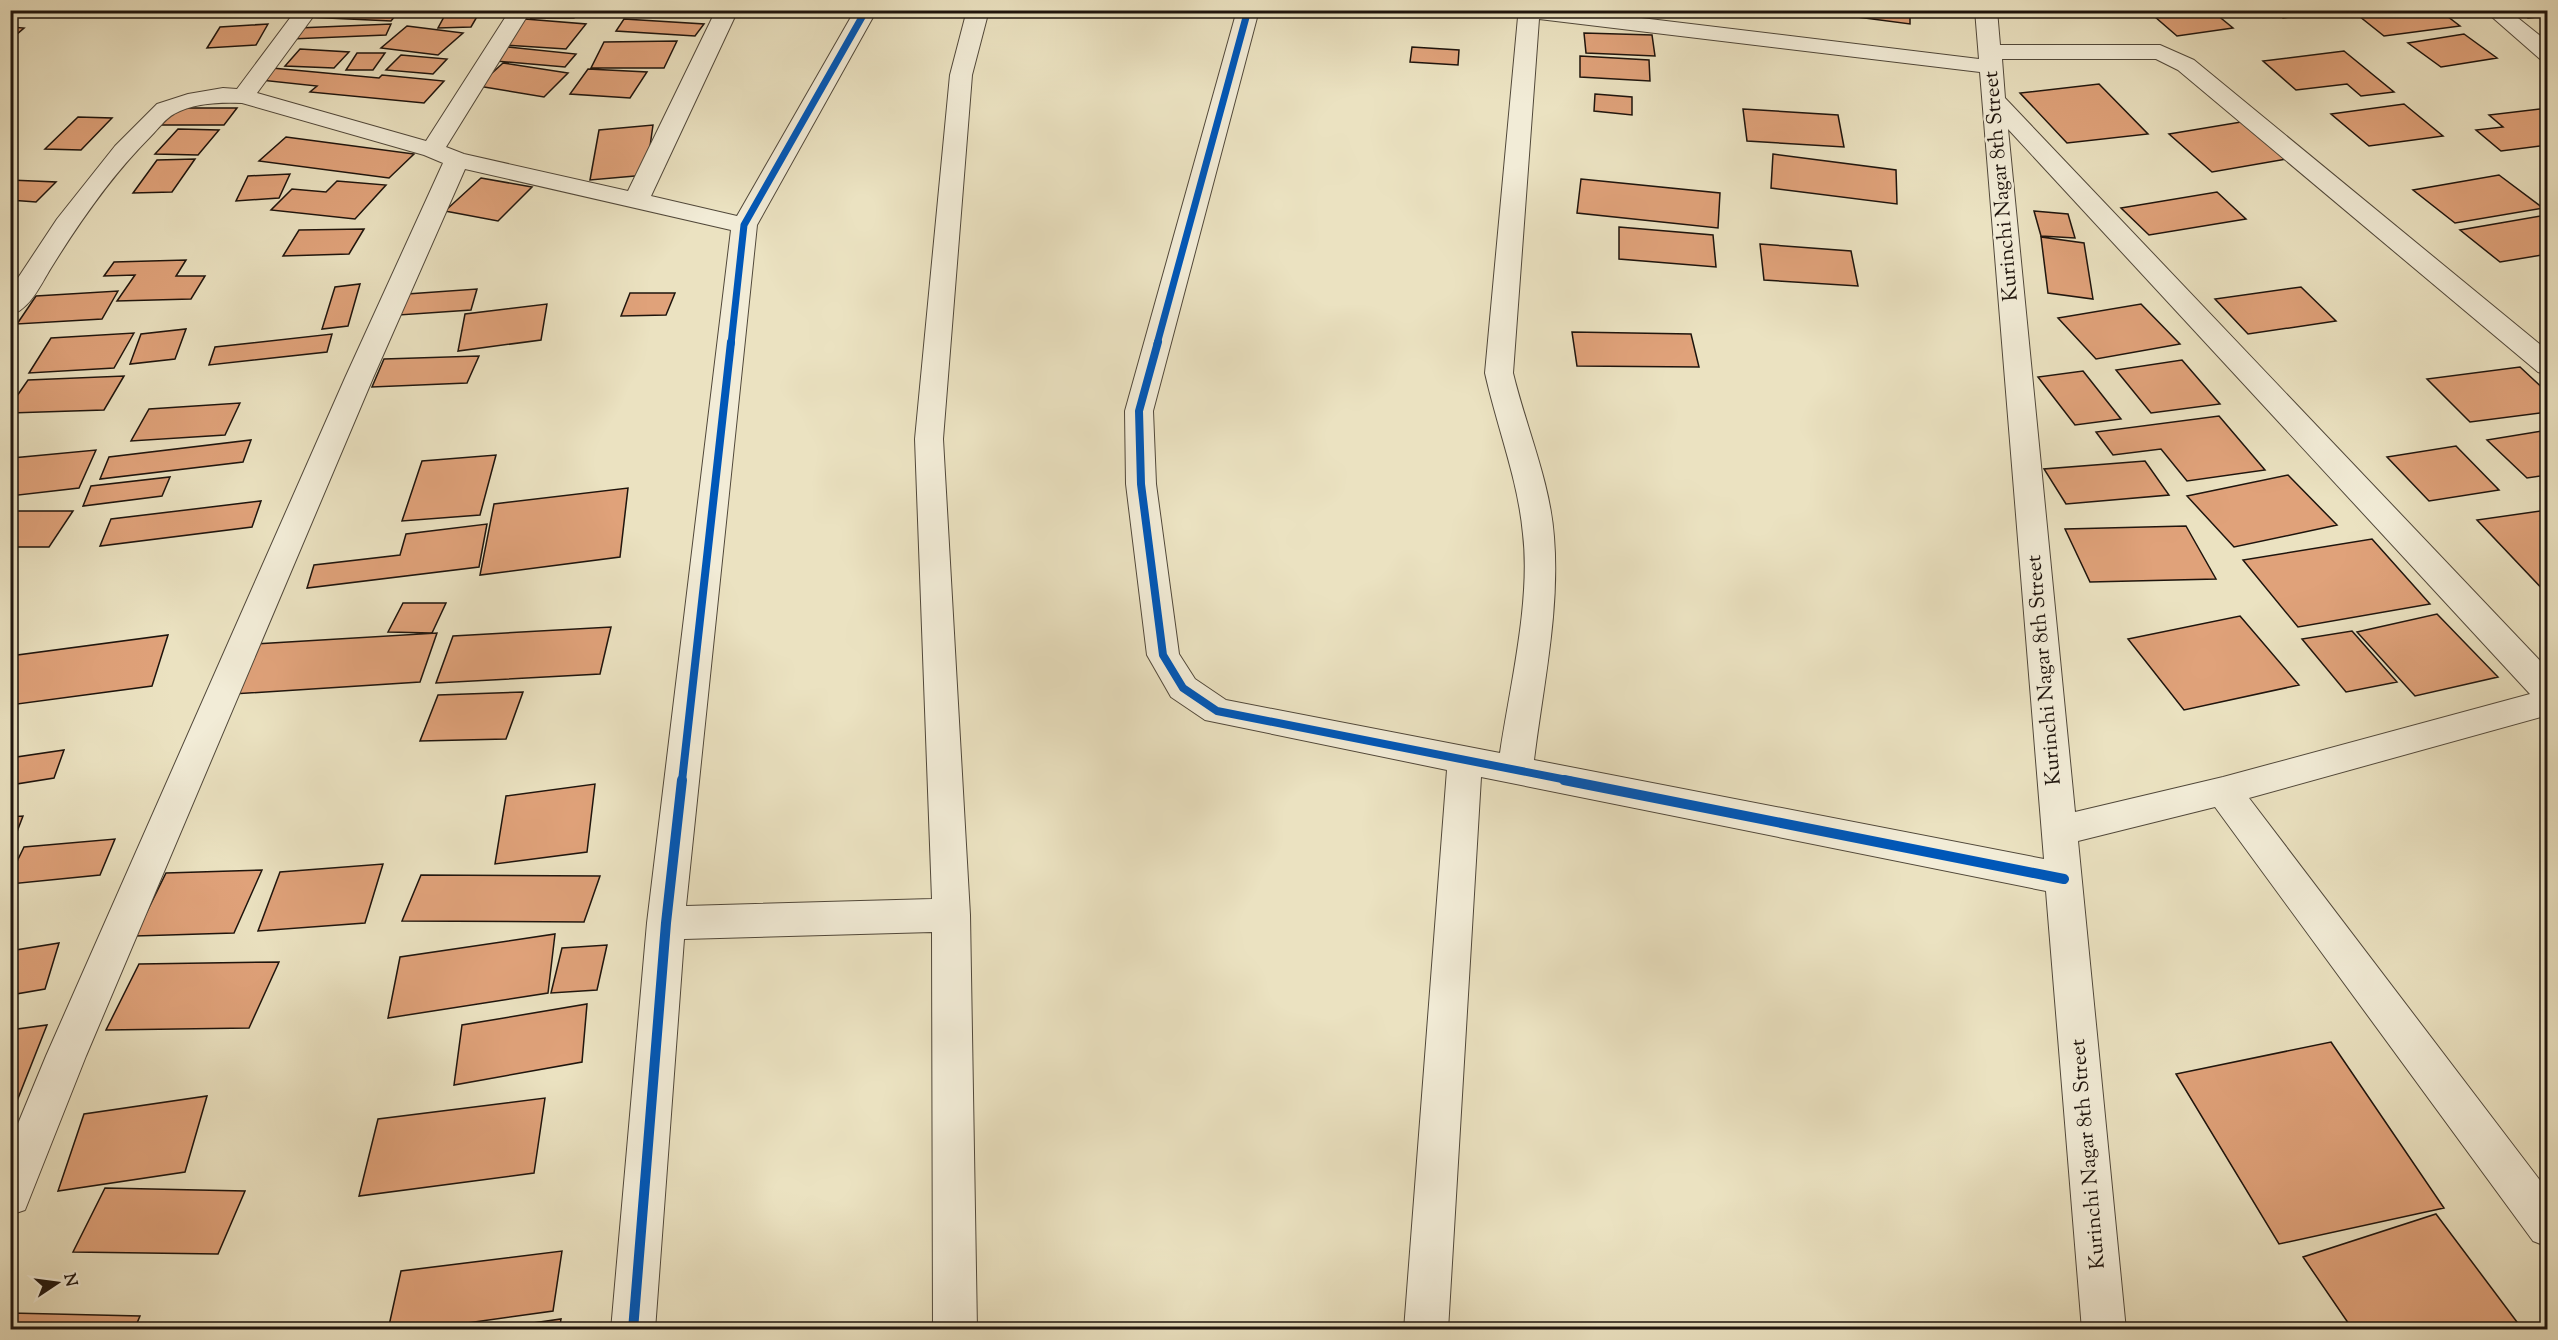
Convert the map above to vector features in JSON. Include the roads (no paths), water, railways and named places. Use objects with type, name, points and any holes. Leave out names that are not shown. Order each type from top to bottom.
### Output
[{"type":"street","points":[[243,96],[308,10]]},
{"type":"street","points":[[10,1195],[66,1056],[359,378],[444,155],[521,10]]},
{"type":"street","points":[[636,201],[727,10]]},
{"type":"street","points":[[633,1329],[666,923],[744,225],[866,10]]},
{"type":"street","points":[[955,1329],[951,915],[928,439],[961,75],[978,10]]},
{"type":"street","points":[[1248,10],[1138,411],[1141,484],[1163,655],[1183,688],[1217,711],[2064,879]]},
{"type":"street","name":"Kurinchi Nagar 8th Street","points":[[1986,10],[2104,1329]]},
{"type":"street","points":[[2494,10],[2547,54]]},
{"type":"street","points":[[1515,770],[1540,592],[1539,535],[1528,472],[1509,414],[1499,373],[1525,11],[1991,59],[1991,52],[2160,52],[2186,65],[2547,366]]},
{"type":"street","points":[[15,297],[66,224],[123,151],[165,109],[188,101],[223,95],[243,96],[444,155],[744,225]]},
{"type":"street","points":[[1995,101],[2547,691]]},
{"type":"street","points":[[2060,831],[2223,791],[2547,702]]},
{"type":"street","points":[[1426,1329],[1465,762]]},
{"type":"street","points":[[2223,791],[2547,1226]]},
{"type":"street","points":[[666,923],[951,915]]}]
